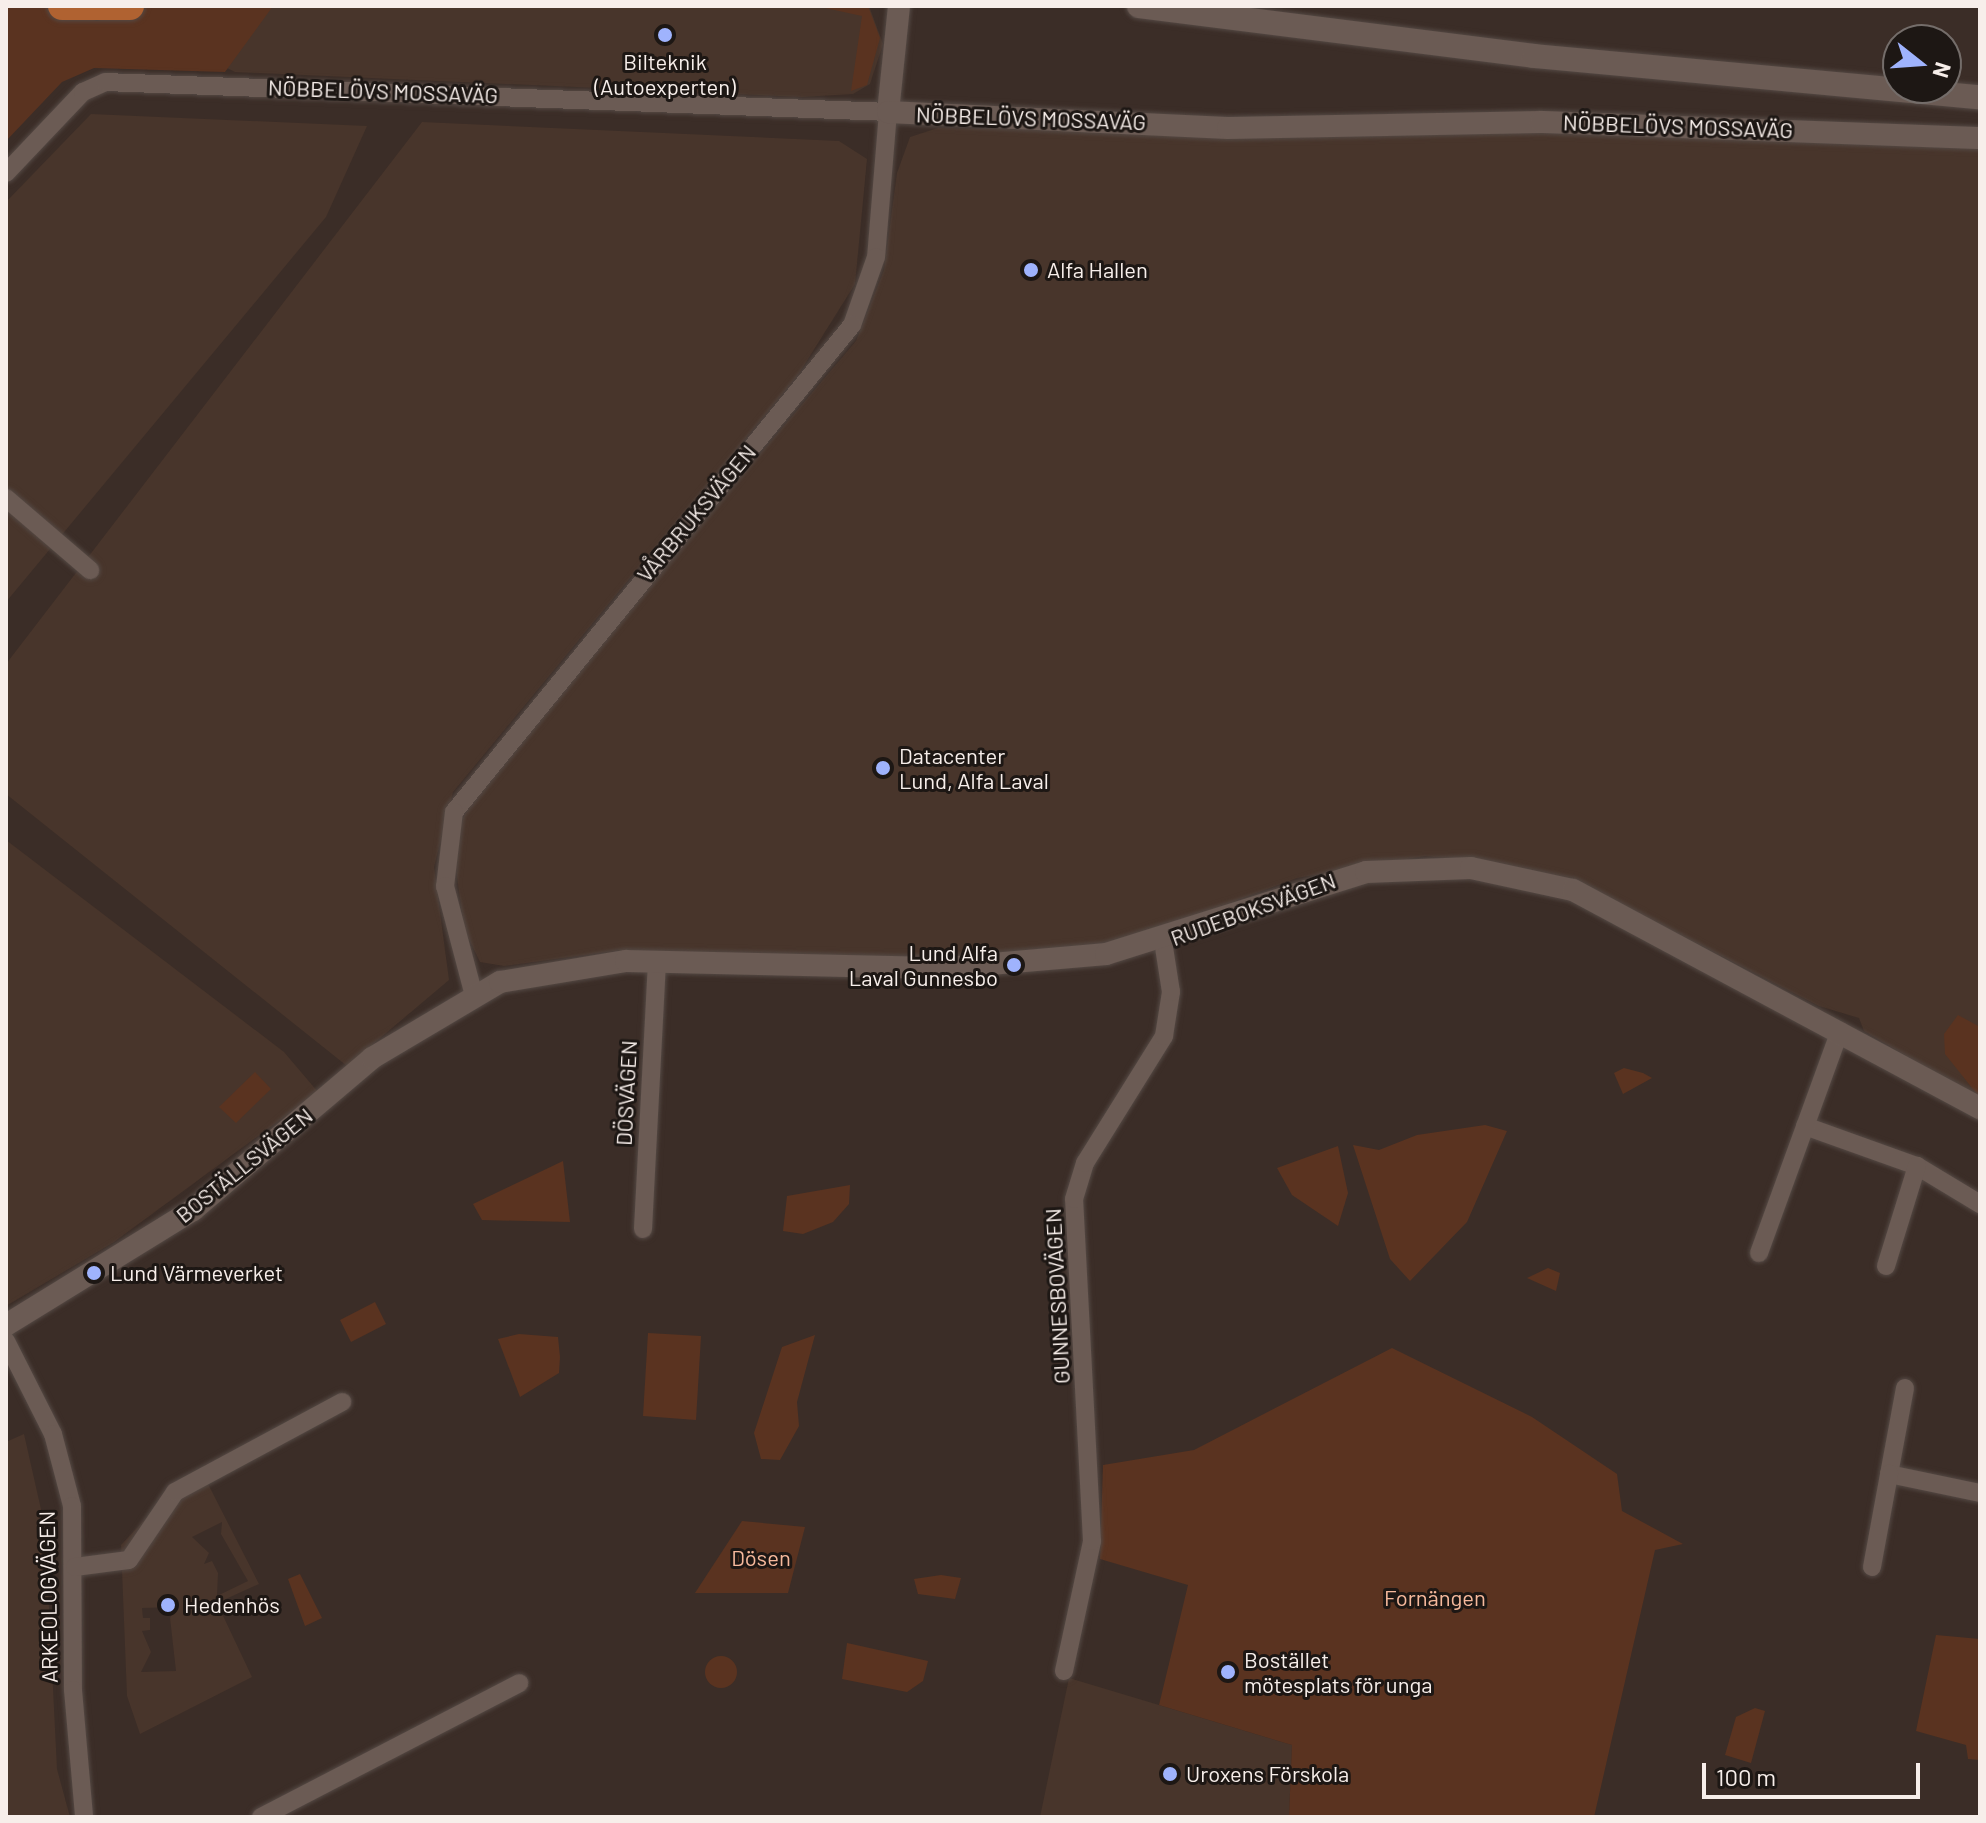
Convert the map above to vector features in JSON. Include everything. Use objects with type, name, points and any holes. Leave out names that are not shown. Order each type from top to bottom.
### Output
[{"type":"main road","points":[[62,6],[130,6]]},
{"type":"main road","points":[[1139,6],[1534,56],[1980,97]]},
{"type":"main road","points":[[1255,6],[1882,74]]},
{"type":"street","name":"VÅRBRUKSVÄGEN","points":[[473,992],[445,886],[454,812],[852,325],[876,257],[899,6]]},
{"type":"street","name":"NÖBBELÖVS MOSSAVÄG","points":[[6,173],[83,92],[136,81],[1228,128],[1541,122],[1980,138]]},
{"type":"street","points":[[6,498],[90,570]]},
{"type":"street","name":"RUDEBOKSVÄGEN","points":[[473,992],[536,973],[657,960],[946,968],[1163,941],[1335,879],[1438,867],[1502,871],[1607,904],[1980,1108]]},
{"type":"street","name":"GUNNESBOVÄGEN","points":[[1064,1671],[1092,1541],[1074,1199],[1085,1163],[1164,1036],[1171,992],[1163,941]]},
{"type":"street","name":"DÖSVÄGEN","points":[[643,1229],[657,960]]},
{"type":"street","name":"BOSTÄLLSVÄGEN","points":[[6,1325],[193,1210],[372,1058],[473,992]]},
{"type":"street","points":[[1759,1253],[1840,1031]]},
{"type":"street","points":[[1805,1126],[1917,1166],[1980,1204]]},
{"type":"street","points":[[1886,1266],[1917,1166]]},
{"type":"street","name":"ARKEOLOGVÄGEN","points":[[6,1341],[53,1434],[72,1506],[75,1567],[73,1690],[84,1817]]},
{"type":"street","points":[[1872,1567],[1905,1388]]},
{"type":"street","points":[[75,1567],[129,1560],[175,1492],[342,1402]]},
{"type":"street","points":[[1889,1474],[1980,1493]]},
{"type":"street","points":[[261,1817],[519,1683]]},
{"type":"shaded area","points":[[250,6],[869,6],[883,44],[870,84],[853,94],[802,97],[235,72],[209,59]]},
{"type":"shaded area","points":[[91,114],[367,126],[326,217],[6,602],[6,202]]},
{"type":"shaded area","points":[[422,122],[839,141],[867,159],[855,284],[798,375],[453,792],[434,867],[449,980],[347,1066],[6,794],[6,664]]},
{"type":"shaded area","points":[[938,128],[1361,137],[1585,129],[1980,146],[1980,1099],[1864,1031],[1859,1018],[1819,1006],[1581,884],[1509,865],[1425,856],[1297,878],[1116,945],[932,960],[621,950],[504,966],[480,962],[464,929],[455,861],[462,820],[486,776],[856,341],[884,270],[897,173],[910,137]]},
{"type":"shaded area","points":[[6,840],[284,1052],[318,1092],[114,1242],[6,1306]]},
{"type":"shaded area","points":[[24,1434],[45,1527],[57,1769],[70,1817],[6,1817],[6,1442]]},
{"type":"shaded area","name":"Hedenhös","points":[[205,1478],[259,1584],[217,1603],[252,1677],[140,1734],[127,1696],[121,1545],[150,1514]],"holes":[[[222,1522],[221,1534],[248,1581],[217,1596],[218,1573],[212,1561],[204,1564],[209,1553],[192,1537]],[[176,1607],[170,1618],[176,1671],[141,1672],[151,1652],[142,1631],[150,1630],[150,1618],[143,1618],[142,1608]]]},
{"type":"shaded area","name":"Uroxens Förskola","points":[[1069,1678],[1292,1745],[1289,1817],[1040,1817]]},
{"type":"green space","points":[[6,6],[42,6],[97,21],[152,6],[273,6],[225,72],[94,68],[62,82],[6,141]]},
{"type":"green space","points":[[816,6],[868,6],[880,38],[867,85],[851,91],[862,16]]},
{"type":"green space","points":[[1958,1015],[1980,1027],[1980,1098],[1945,1054],[1944,1034]]},
{"type":"green space","points":[[1624,1068],[1652,1078],[1623,1094],[1614,1073]]},
{"type":"green space","points":[[255,1072],[271,1089],[236,1123],[219,1107]]},
{"type":"green space","points":[[1485,1125],[1507,1131],[1467,1222],[1410,1281],[1390,1259],[1353,1145],[1379,1150],[1417,1135]]},
{"type":"green space","points":[[1338,1146],[1348,1193],[1338,1226],[1292,1195],[1277,1168]]},
{"type":"green space","points":[[563,1161],[570,1222],[482,1220],[473,1204]]},
{"type":"green space","points":[[850,1185],[849,1204],[833,1222],[803,1234],[783,1231],[787,1196]]},
{"type":"green space","points":[[1548,1268],[1560,1273],[1556,1291],[1527,1278]]},
{"type":"green space","points":[[375,1302],[386,1324],[351,1342],[340,1320]]},
{"type":"green space","points":[[648,1333],[701,1336],[696,1420],[643,1416]]},
{"type":"green space","points":[[519,1334],[558,1337],[560,1357],[559,1373],[520,1397],[498,1339]]},
{"type":"green space","points":[[815,1335],[797,1402],[799,1426],[780,1460],[761,1459],[754,1433],[782,1347]]},
{"type":"green space","name":"Fornängen","points":[[1392,1348],[1532,1417],[1617,1474],[1622,1511],[1683,1544],[1655,1550],[1594,1817],[1289,1817],[1292,1745],[1159,1705],[1188,1585],[1100,1559],[1103,1465],[1194,1450]]},
{"type":"green space","name":"Dösen","points":[[742,1521],[805,1527],[788,1593],[695,1593]]},
{"type":"green space","points":[[300,1574],[322,1618],[305,1626],[288,1579]]},
{"type":"green space","points":[[941,1575],[961,1578],[955,1599],[918,1594],[914,1579]]},
{"type":"green space","points":[[1936,1635],[1980,1639],[1980,1760],[1968,1759],[1966,1745],[1916,1731]]},
{"type":"green space","points":[[847,1643],[928,1661],[923,1681],[907,1692],[842,1679]]},
{"type":"green space","points":[[721,1656],[733,1660],[737,1672],[733,1684],[721,1688],[709,1684],[705,1672],[709,1660]]},
{"type":"green space","points":[[1755,1708],[1765,1711],[1751,1763],[1725,1755],[1736,1717]]},
{"type":"place","name":"Bilteknik (Autoexperten)","points":[[665,35]]},
{"type":"place","name":"Alfa Hallen","points":[[1031,270]]},
{"type":"place","name":"Datacenter Lund, Alfa Laval","points":[[883,768]]},
{"type":"place","name":"Lund Alfa Laval Gunnesbo","points":[[1014,965]]},
{"type":"place","name":"Lund Värmeverket","points":[[94,1273]]},
{"type":"place","name":"Hedenhös","points":[[168,1605]]},
{"type":"place","name":"Bostället mötesplats för unga","points":[[1228,1672]]},
{"type":"place","name":"Uroxens Förskola","points":[[1170,1774]]}]
